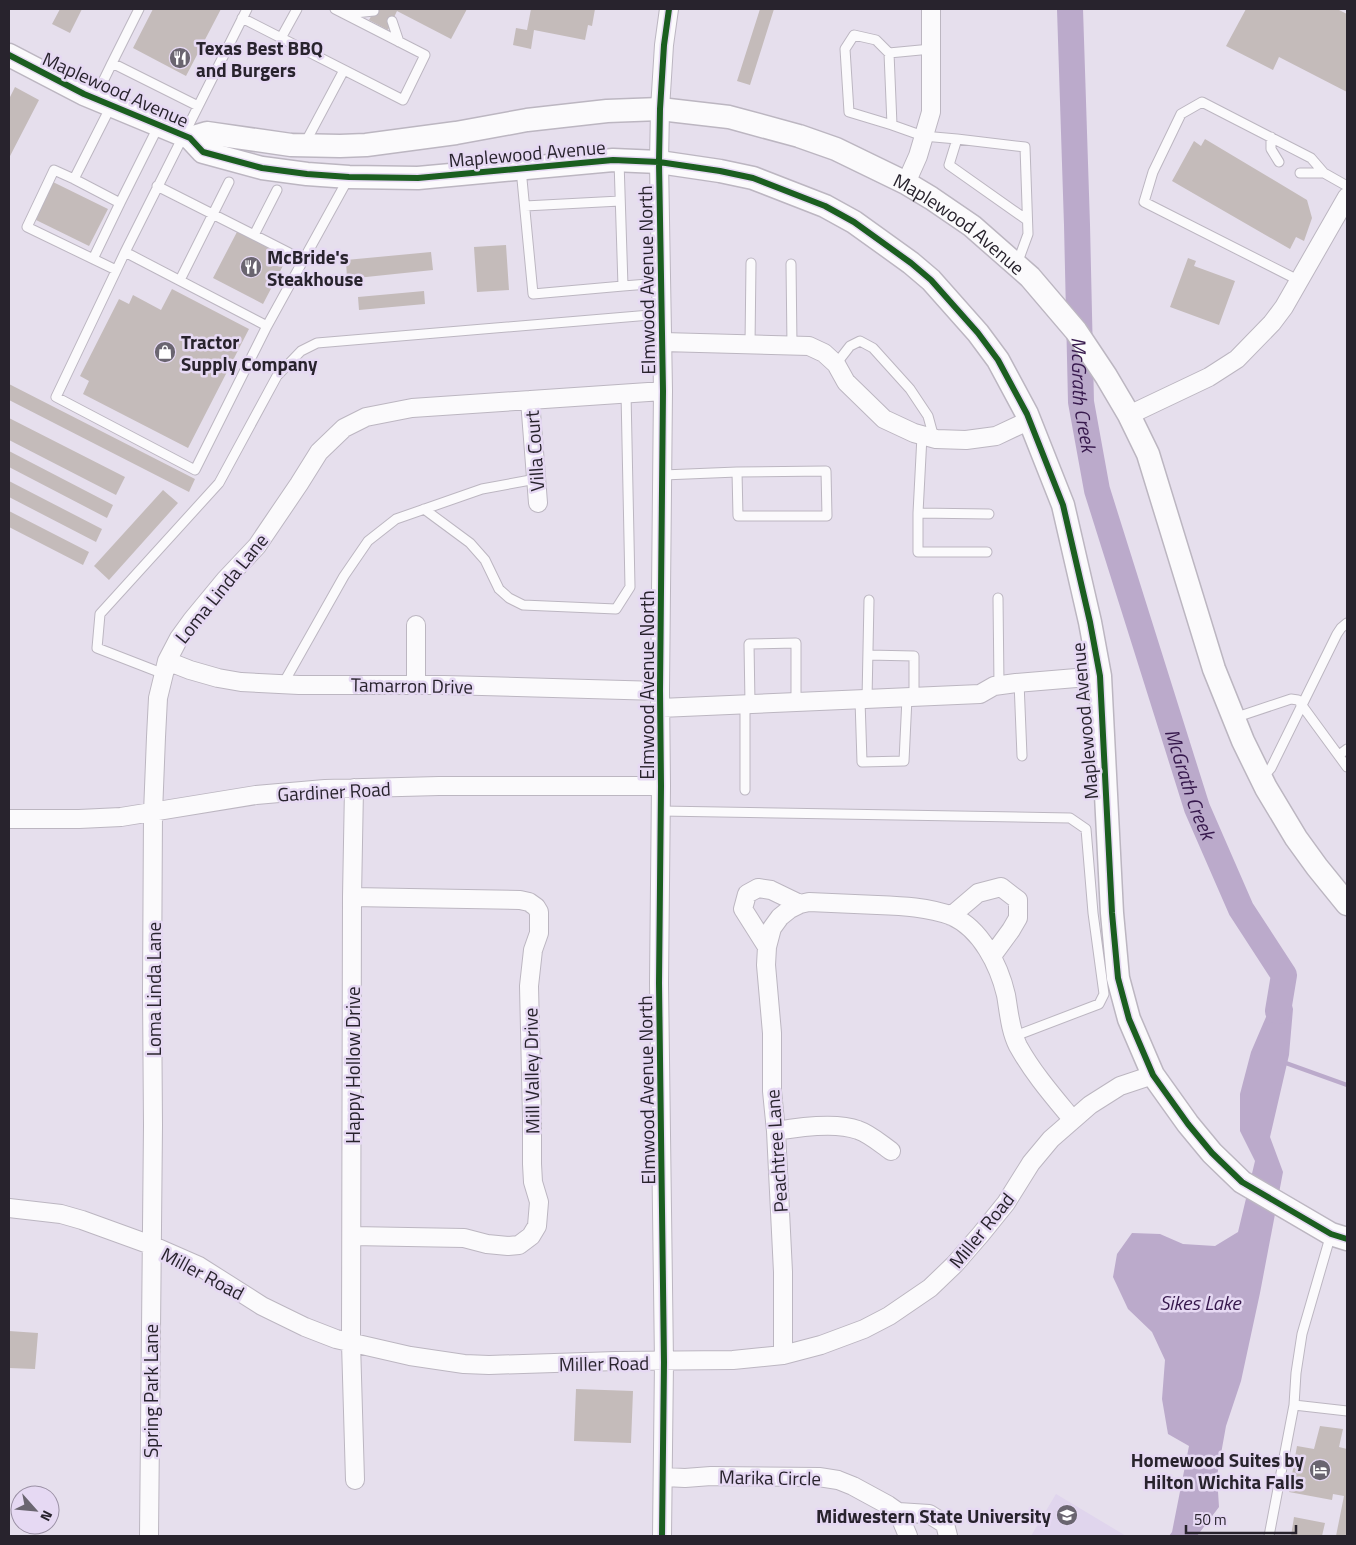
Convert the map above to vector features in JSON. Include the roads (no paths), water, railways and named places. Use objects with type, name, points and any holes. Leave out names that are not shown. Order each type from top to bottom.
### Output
[{"type":"street","name":"Elmwood Avenue North","points":[[662,1536],[664,1362],[660,983],[660,699],[664,391],[659,162],[664,45],[669,9]]},
{"type":"street","points":[[906,182],[918,156],[931,112],[931,9]]},
{"type":"street","name":"Maplewood Avenue","points":[[9,55],[103,102],[186,136],[203,152],[262,168],[349,177],[418,178],[619,160],[659,162],[753,178],[825,206],[854,222],[911,263],[931,280],[972,326],[998,360],[1030,420],[1062,505],[1090,622],[1100,676],[1111,893],[1118,978],[1129,1019],[1152,1075],[1212,1153],[1242,1182],[1282,1207],[1339,1236]]},
{"type":"street","name":"Maplewood Avenue","points":[[186,136],[207,133],[304,146],[366,145],[456,133],[527,120],[607,111],[660,109],[729,117],[799,136],[836,149],[906,182],[972,226],[1017,265],[1062,314],[1094,357],[1129,415],[1148,454],[1214,669],[1243,741],[1266,788],[1296,838],[1347,904]]},
{"type":"street","points":[[1129,415],[1208,377],[1237,359],[1272,323],[1284,307],[1347,197]]},
{"type":"street","points":[[663,342],[809,346],[824,353],[836,364],[846,382],[884,420],[928,437],[966,440],[996,436],[1030,420]]},
{"type":"street","name":"Loma Linda Lane","points":[[151,1245],[153,1125],[152,982],[156,736],[158,698],[166,667],[179,638],[225,580],[257,546],[319,452],[344,428],[366,417],[412,408],[664,391]]},
{"type":"street","name":"Villa Court","points":[[530,400],[538,503]]},
{"type":"street","points":[[416,625],[416,685]]},
{"type":"street","name":"Tamarron Drive","points":[[166,667],[190,670],[241,682],[416,685],[747,704],[980,694],[999,685],[1100,676]]},
{"type":"street","name":"Gardiner Road","points":[[9,819],[80,820],[121,817],[256,795],[326,789],[439,786],[661,786]]},
{"type":"street","name":"Happy Hollow Drive","points":[[354,788],[351,1342],[355,1480]]},
{"type":"street","points":[[951,916],[978,894],[1001,887],[1018,900],[1018,918],[992,956]]},
{"type":"street","name":"Peachtree Lane","points":[[766,947],[743,909],[747,894],[758,888],[771,890],[800,904]]},
{"type":"street","name":"Mill Valley Drive","points":[[352,897],[520,900],[529,902],[536,907],[539,912],[539,933],[533,950],[529,986],[532,1164],[533,1182],[540,1202],[537,1226],[531,1236],[519,1245],[487,1244],[464,1238],[352,1236]]},
{"type":"street","name":"Peachtree Lane","points":[[783,1354],[783,1272],[776,1131],[772,1091],[772,1033],[766,947],[772,928],[790,908],[809,902],[904,906],[951,916],[961,921],[982,940],[992,956],[1005,993],[1011,1026],[1018,1045],[1040,1079],[1072,1119]]},
{"type":"street","name":"Miller Road","points":[[9,1208],[61,1214],[151,1245],[200,1266],[262,1306],[305,1327],[336,1339],[410,1356],[464,1364],[489,1365],[733,1360],[783,1354],[821,1345],[864,1329],[889,1316],[930,1288],[955,1264],[1006,1203],[1031,1163],[1051,1139],[1072,1119],[1120,1086],[1152,1075]]},
{"type":"street","points":[[776,1131],[802,1127],[846,1127],[860,1130],[891,1151]]},
{"type":"street","name":"Spring Park Lane","points":[[149,1536],[151,1245]]},
{"type":"street","name":"Marika Circle","points":[[664,1478],[711,1476],[819,1477],[838,1480],[854,1486],[898,1512],[930,1514],[944,1524],[948,1536]]},
{"type":"street","points":[[898,1512],[908,1536]]},
{"type":"lane","points":[[74,179],[103,102],[112,63],[139,9]]},
{"type":"lane","points":[[247,9],[198,106],[186,136],[157,186],[56,397],[195,470],[267,326],[349,177]]},
{"type":"lane","points":[[281,38],[297,9]]},
{"type":"lane","points":[[242,18],[403,100],[426,55],[335,9]]},
{"type":"lane","points":[[345,14],[374,11]]},
{"type":"lane","points":[[392,21],[399,42]]},
{"type":"lane","points":[[892,125],[889,52],[876,40],[854,35],[845,49],[849,112],[923,136],[1025,147],[1028,234],[1017,265]]},
{"type":"lane","points":[[889,52],[931,50]]},
{"type":"lane","points":[[112,63],[198,106]]},
{"type":"lane","points":[[304,146],[344,70]]},
{"type":"lane","points":[[1300,281],[1144,202],[1153,172],[1181,114],[1202,102],[1312,158],[1324,173],[1347,186]]},
{"type":"lane","points":[[93,259],[159,125]]},
{"type":"lane","points":[[1271,137],[1271,149],[1279,162]]},
{"type":"lane","points":[[957,139],[949,165],[1027,220]]},
{"type":"lane","points":[[619,160],[623,286]]},
{"type":"lane","points":[[521,168],[534,294],[662,283]]},
{"type":"lane","points":[[116,270],[27,227],[54,170],[120,203]]},
{"type":"lane","points":[[1300,173],[1324,173]]},
{"type":"lane","points":[[180,280],[229,182]]},
{"type":"lane","points":[[157,186],[303,260]]},
{"type":"lane","points":[[254,235],[276,190]]},
{"type":"lane","points":[[525,206],[620,201]]},
{"type":"lane","points":[[125,252],[267,326]]},
{"type":"lane","points":[[750,344],[751,264]]},
{"type":"lane","points":[[791,264],[792,345]]},
{"type":"lane","points":[[166,667],[97,648],[100,614],[219,484],[276,376],[301,351],[317,343],[662,314]]},
{"type":"lane","points":[[836,364],[850,346],[860,341],[873,348],[915,396],[928,416],[928,437],[918,513],[918,552],[987,552]]},
{"type":"lane","points":[[424,509],[470,543],[485,560],[499,589],[509,598],[523,605],[616,609],[630,587],[626,393]]},
{"type":"lane","points":[[662,475],[737,472],[826,471],[827,516],[738,516],[737,472]]},
{"type":"lane","points":[[283,684],[344,576],[368,541],[396,519],[482,489],[536,479]]},
{"type":"lane","points":[[918,513],[989,514]]},
{"type":"lane","points":[[998,598],[999,685]]},
{"type":"lane","points":[[868,655],[914,656],[904,761],[862,762],[869,600]]},
{"type":"lane","points":[[1262,778],[1271,768],[1337,634],[1347,623]]},
{"type":"lane","points":[[745,790],[749,644],[796,643],[796,702]]},
{"type":"lane","points":[[1019,682],[1022,756]]},
{"type":"lane","points":[[1234,718],[1291,699],[1298,700],[1347,767]]},
{"type":"lane","points":[[1338,755],[1347,749]]},
{"type":"lane","points":[[661,811],[1070,818],[1086,829],[1093,913],[1104,994],[1099,1004],[1014,1036]]},
{"type":"lane","points":[[1269,1536],[1294,1405],[1302,1334],[1339,1236]]},
{"type":"lane","points":[[1294,1405],[1347,1411]]},
{"type":"water","name":"Sikes Lake","points":[[1284,975],[1293,1009],[1289,1055],[1270,1137],[1283,1172],[1241,1381],[1226,1426],[1217,1476],[1219,1507],[1197,1536],[1169,1536],[1172,1532],[1189,1446],[1168,1434],[1162,1399],[1165,1360],[1152,1332],[1128,1309],[1113,1277],[1117,1254],[1132,1233],[1160,1234],[1183,1244],[1215,1246],[1238,1232],[1255,1161],[1240,1131],[1240,1094],[1251,1052]]},
{"type":"waterway","name":"McGrath Creek","points":[[1070,9],[1081,402],[1097,490],[1197,808],[1241,909],[1284,975],[1278,1011]]},
{"type":"waterway","points":[[1283,1062],[1347,1085]]},
{"type":"place","name":"Texas Best BBQ and Burgers","points":[[180,58]]},
{"type":"place","name":"McBride's Steakhouse","points":[[251,267]]},
{"type":"place","name":"Tractor Supply Company","points":[[165,352]]},
{"type":"place","name":"Homewood Suites by Hilton Wichita Falls","points":[[1320,1470]]},
{"type":"place","name":"Midwestern State University","points":[[1067,1515]]}]
